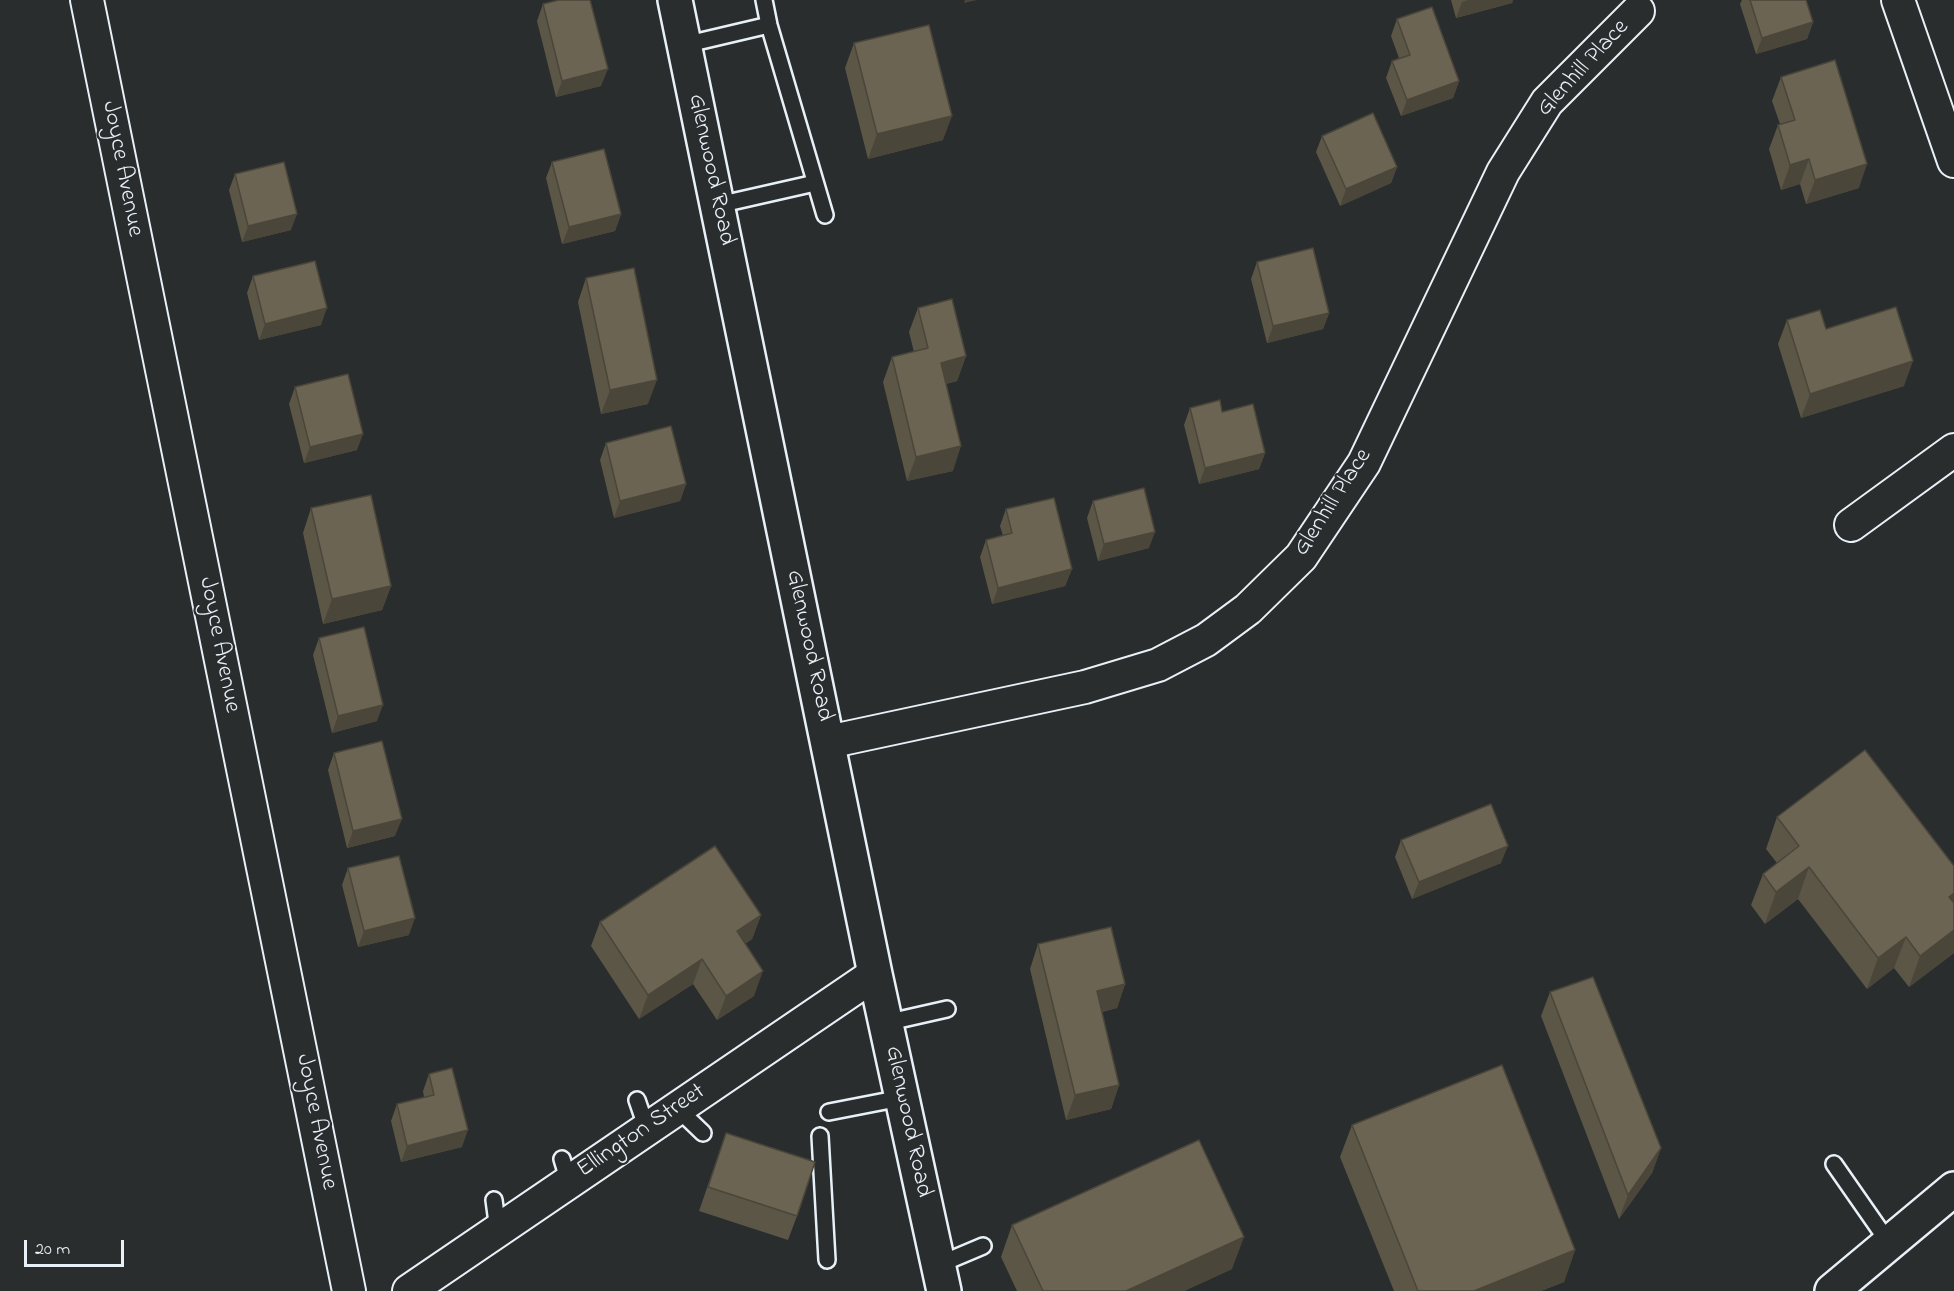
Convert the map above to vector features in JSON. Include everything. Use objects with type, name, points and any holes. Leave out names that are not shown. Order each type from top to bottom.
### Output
[{"type":"main road","name":"Glenwood Road","points":[[675,0],[885,1023],[941,1278]]},
{"type":"main road","points":[[1832,1291],[1954,1189]]},
{"type":"street","name":"Joyce Avenue","points":[[87,0],[349,1291]]},
{"type":"street","points":[[1898,0],[1954,160]]},
{"type":"street","name":"Glenhill Place","points":[[828,742],[1085,687],[1158,664],[1206,640],[1248,609],[1301,557],[1364,463],[1503,172],[1547,102],[1638,11]]},
{"type":"street","points":[[1851,525],[1954,450]]},
{"type":"street","name":"Ellington Street","points":[[409,1291],[496,1215],[566,1170],[642,1114],[677,1108],[875,974]]},
{"type":"lane","points":[[764,0],[769,25],[825,215]]},
{"type":"lane","points":[[684,45],[769,25]]},
{"type":"lane","points":[[718,205],[815,183]]},
{"type":"lane","points":[[885,1023],[947,1009]]},
{"type":"lane","points":[[829,1112],[902,1098]]},
{"type":"lane","points":[[677,1108],[703,1133]]},
{"type":"lane","points":[[820,1136],[827,1260]]},
{"type":"lane","points":[[1834,1164],[1889,1243]]},
{"type":"lane","points":[[941,1278],[983,1246]]},
{"type":"building","points":[[559,0],[590,0],[608,69],[562,81],[543,4]]},
{"type":"building","points":[[1750,0],[1806,0],[1813,22],[1762,38]]},
{"type":"building","points":[[1432,7],[1459,81],[1407,100],[1392,61],[1410,55],[1397,19]]},
{"type":"building","points":[[929,25],[952,116],[877,134],[854,43]]},
{"type":"building","points":[[1835,60],[1867,164],[1815,180],[1809,159],[1790,165],[1778,125],[1795,120],[1781,77]]},
{"type":"building","points":[[1373,113],[1397,167],[1346,189],[1322,136]]},
{"type":"building","points":[[604,149],[621,214],[569,227],[552,162]]},
{"type":"building","points":[[284,162],[297,214],[248,226],[235,174]]},
{"type":"building","points":[[1313,248],[1329,313],[1273,326],[1257,262]]},
{"type":"building","points":[[315,261],[327,308],[265,324],[253,276]]},
{"type":"building","points":[[634,268],[657,380],[610,390],[586,278]]},
{"type":"building","points":[[952,299],[966,356],[941,363],[961,446],[916,457],[892,357],[928,348],[918,308]]},
{"type":"building","points":[[1896,307],[1913,361],[1810,394],[1787,320],[1820,310],[1826,329]]},
{"type":"building","points":[[348,374],[363,434],[310,447],[295,387]]},
{"type":"building","points":[[1220,400],[1222,412],[1253,404],[1265,453],[1205,468],[1190,408]]},
{"type":"building","points":[[671,426],[686,484],[620,501],[606,443]]},
{"type":"building","points":[[1144,488],[1155,532],[1104,544],[1093,501]]},
{"type":"building","points":[[371,495],[391,586],[332,599],[311,508]]},
{"type":"building","points":[[1054,498],[1072,569],[998,588],[986,540],[1012,533],[1006,509]]},
{"type":"building","points":[[364,627],[383,705],[338,716],[319,638]]},
{"type":"building","points":[[382,741],[402,819],[353,831],[334,753]]},
{"type":"building","points":[[1865,750],[1954,866],[1954,893],[1949,897],[1954,903],[1954,930],[1920,956],[1906,937],[1878,958],[1809,867],[1776,892],[1763,874],[1799,846],[1777,817]]},
{"type":"building","points":[[1491,804],[1508,846],[1419,882],[1401,840]]},
{"type":"building","points":[[715,846],[761,915],[737,931],[763,971],[726,996],[702,959],[648,995],[600,922]]},
{"type":"building","points":[[399,856],[415,918],[364,931],[348,868]]},
{"type":"building","points":[[1111,927],[1125,984],[1097,991],[1119,1085],[1075,1095],[1038,944]]},
{"type":"building","points":[[1593,977],[1661,1148],[1628,1195],[1550,992]]},
{"type":"building","points":[[1502,1065],[1575,1250],[1474,1291],[1418,1291],[1352,1125]]},
{"type":"building","points":[[452,1068],[468,1130],[407,1146],[397,1104],[434,1095],[429,1074]]},
{"type":"building","points":[[726,1133],[815,1162],[797,1216],[708,1187]]},
{"type":"building","points":[[1199,1140],[1244,1237],[1126,1291],[1043,1291],[1012,1225]]}]
